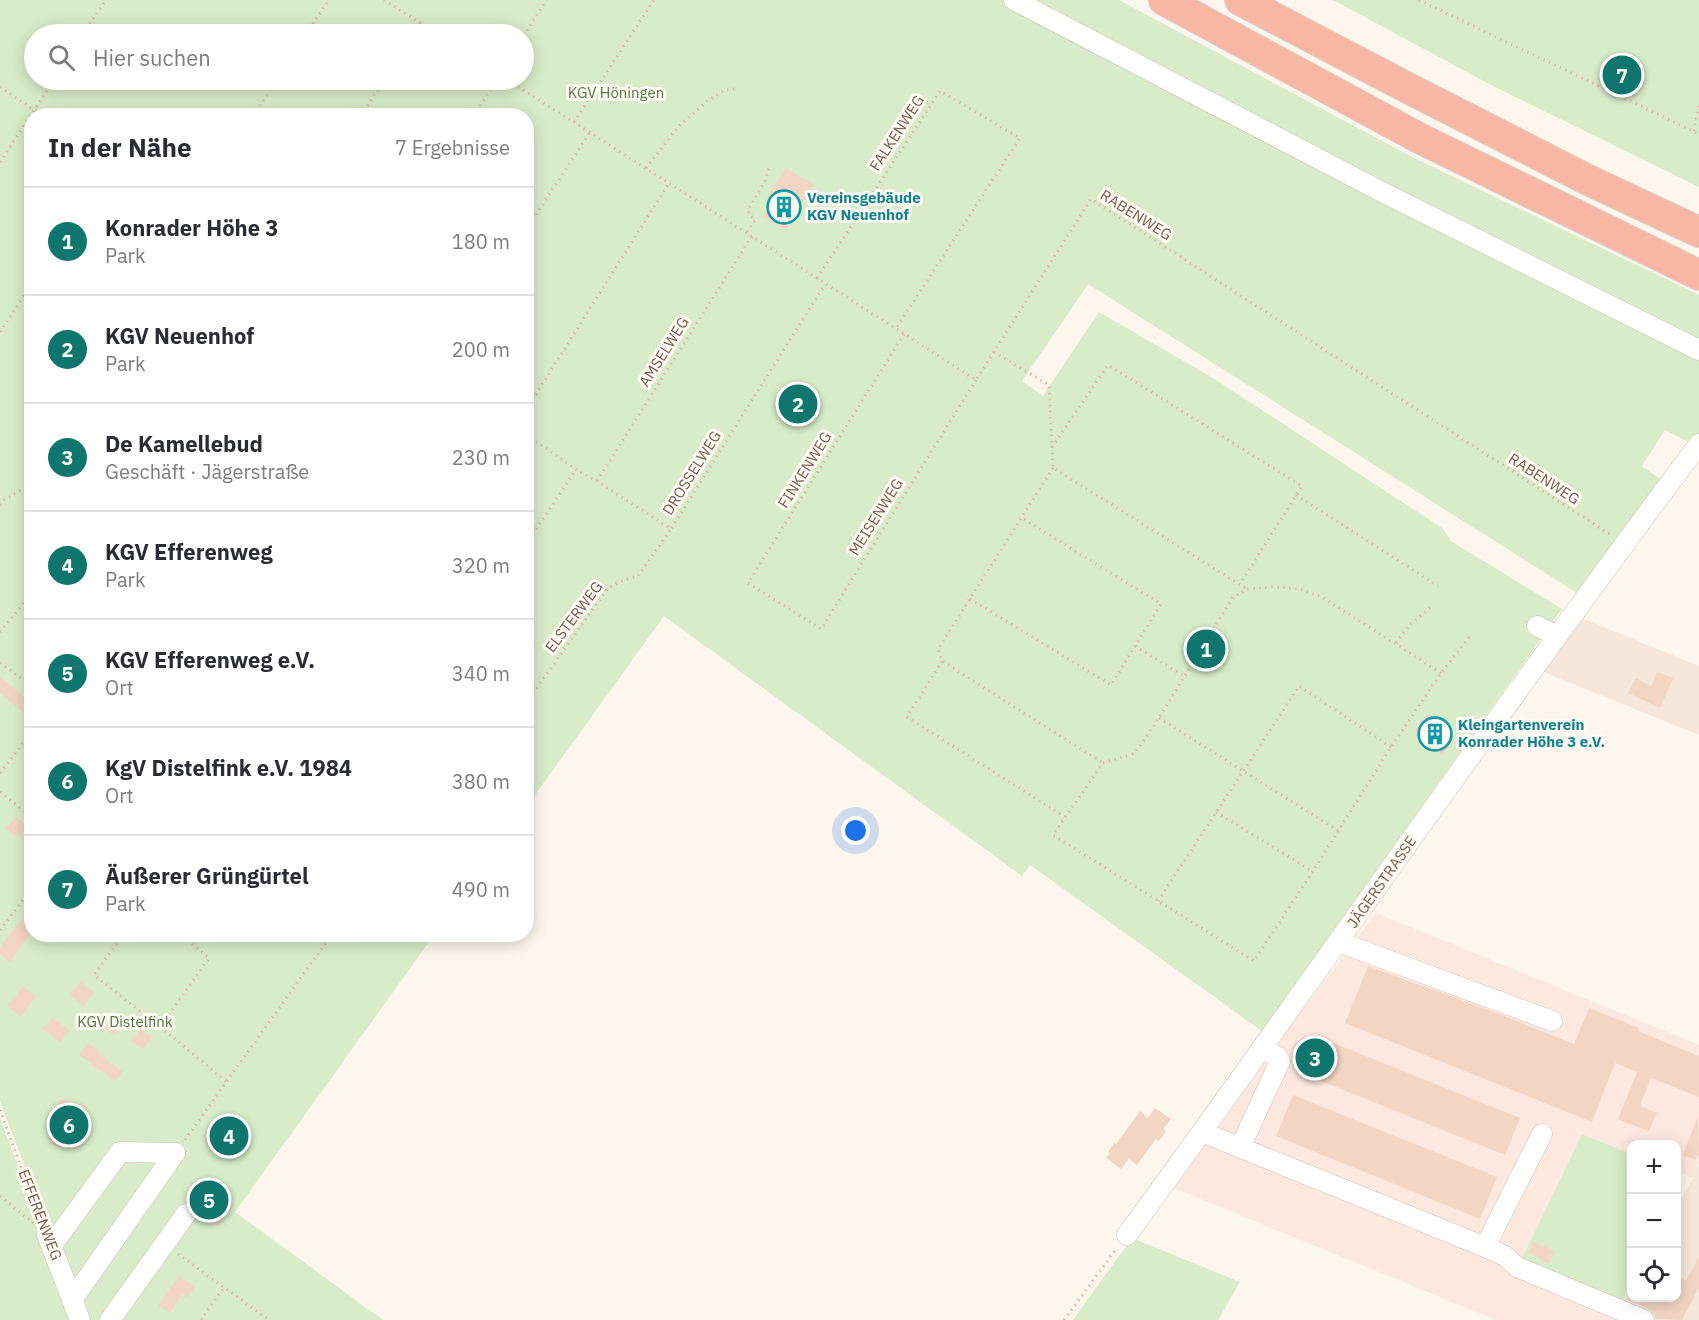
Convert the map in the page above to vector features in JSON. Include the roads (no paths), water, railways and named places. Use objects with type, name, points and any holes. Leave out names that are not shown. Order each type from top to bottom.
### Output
[{"type":"highway","points":[[1164,0],[1419,138],[1699,275]]},
{"type":"highway","points":[[1240,0],[1578,175],[1699,232]]},
{"type":"street","points":[[1014,0],[1384,193],[1699,350]]},
{"type":"street","name":"JÄGERSTRASSE","points":[[1126,1234],[1291,1009],[1557,636],[1618,540],[1699,444]]},
{"type":"street","points":[[1537,626],[1557,636]]},
{"type":"street","points":[[1339,942],[1552,1021]]},
{"type":"street","points":[[1240,1148],[1280,1061],[1276,1056],[1262,1049]]},
{"type":"street","points":[[1202,1132],[1485,1247],[1505,1256],[1517,1267],[1644,1320]]},
{"type":"street","points":[[1485,1247],[1542,1134]]},
{"type":"street","name":"EFFERENWEG","points":[[72,1300],[175,1153],[120,1152],[47,1236],[72,1300],[80,1320]]},
{"type":"street","points":[[110,1320],[186,1214]]},
{"type":"place","name":"Äußerer Grüngürtel","points":[[1622,75]]},
{"type":"place","name":"Vereinsgebäude KGV Neuenhof","points":[[784,207]]},
{"type":"place","name":"KGV Neuenhof","points":[[798,404]]},
{"type":"place","name":"Konrader Höhe 3","points":[[1206,649]]},
{"type":"place","name":"Kleingartenverein Konrader Höhe 3 e.V.","points":[[1435,734]]},
{"type":"place","name":"De Kamellebud","points":[[1315,1058]]},
{"type":"place","name":"KgV Distelfink e.V. 1984","points":[[69,1125]]},
{"type":"place","name":"KGV Efferenweg","points":[[229,1136]]},
{"type":"place","name":"KGV Efferenweg e.V.","points":[[209,1200]]},
{"type":"park label","name":"KGV Höningen","points":[[616,93]]},
{"type":"park label","name":"KGV Distelfink","points":[[125,1022]]}]
